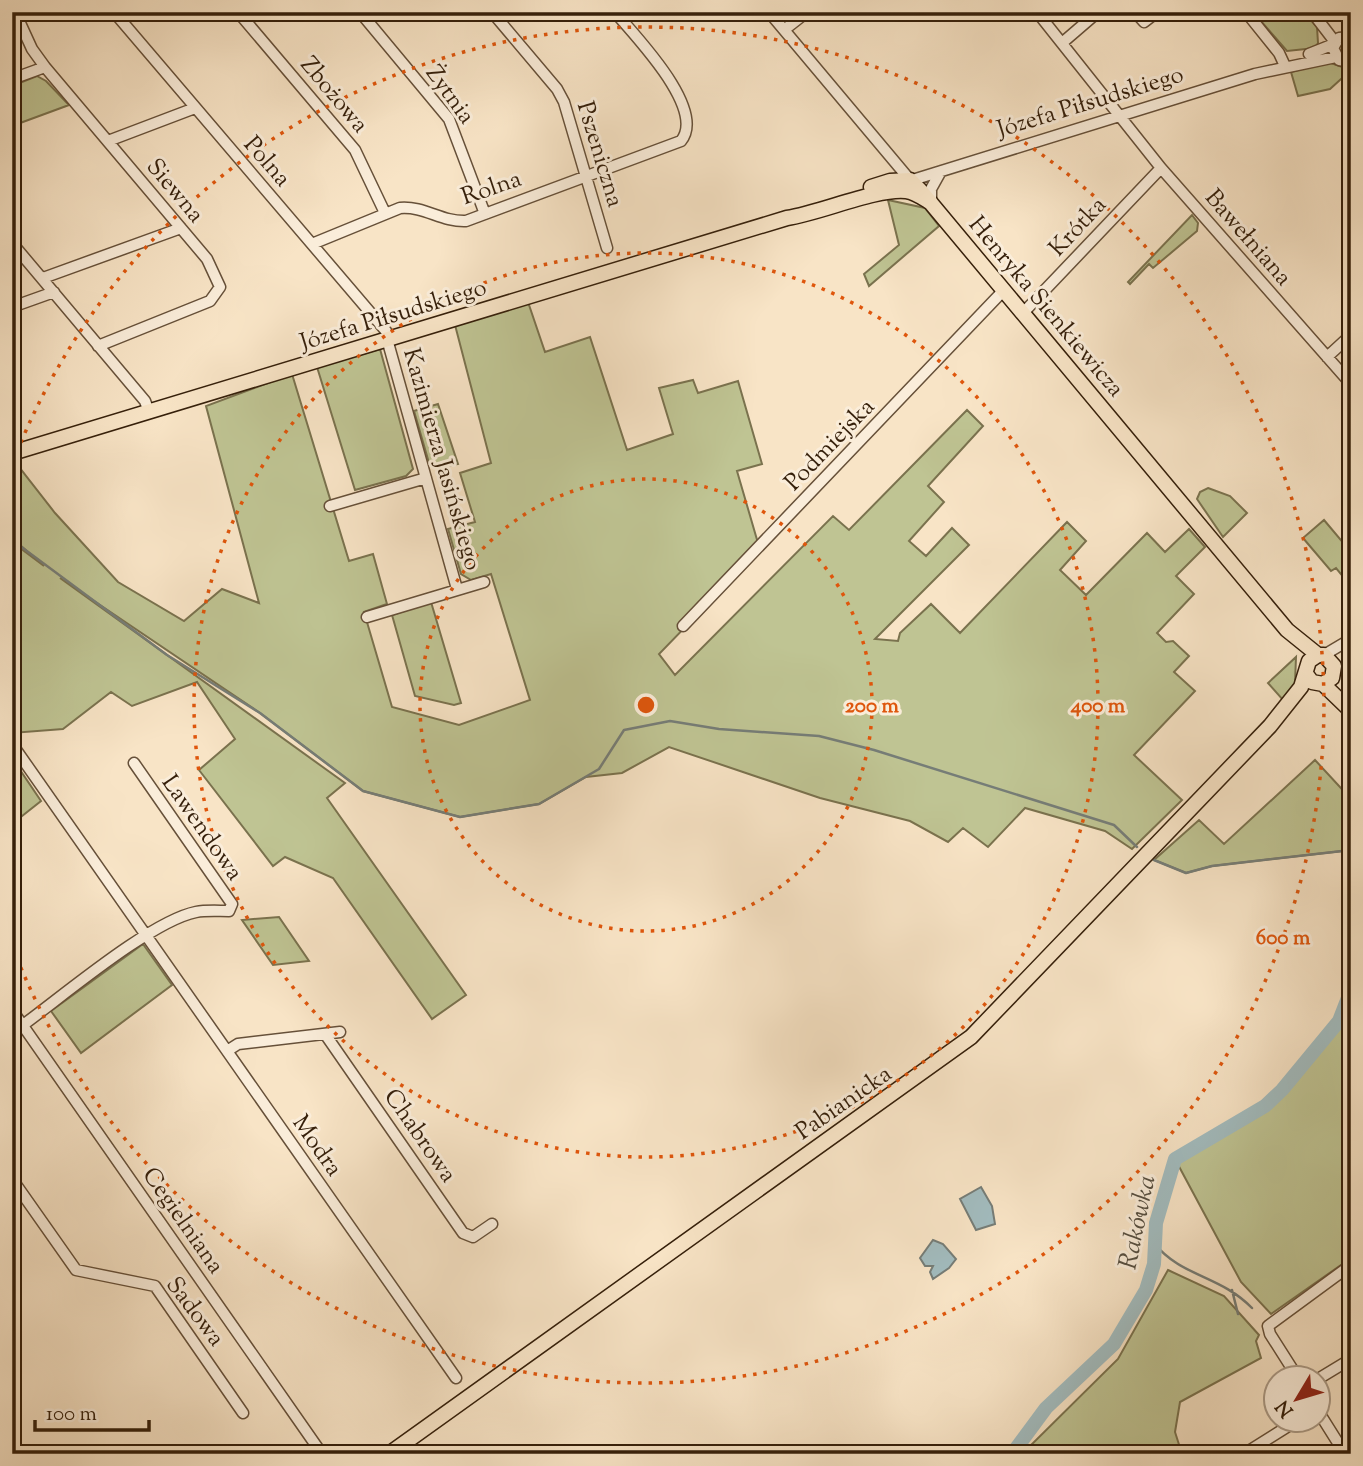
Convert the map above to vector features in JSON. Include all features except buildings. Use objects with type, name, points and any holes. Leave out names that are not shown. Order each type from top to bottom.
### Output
[{"type":"main road","name":"Józefa Piłsudskiego","points":[[12,453],[787,218],[817,213],[910,180]]},
{"type":"main road","name":"Henryka Sienkiewicza","points":[[910,180],[1320,669]]},
{"type":"main road","points":[[888,187],[908,191],[931,203]]},
{"type":"main road","points":[[1320,669],[1351,700]]},
{"type":"main road","points":[[1320,669],[1351,711]]},
{"type":"main road","name":"Pabianicka","points":[[389,1454],[971,1037],[1270,726],[1320,669]]},
{"type":"street","name":"Siewna","points":[[15,12],[32,49],[45,67],[207,259],[220,287],[209,301],[98,346]]},
{"type":"street","name":"Polna","points":[[114,12],[386,331],[388,339]]},
{"type":"street","name":"Zbożowa","points":[[239,12],[355,150],[385,213]]},
{"type":"street","name":"Żytnia","points":[[360,12],[449,119],[485,214]]},
{"type":"street","name":"Pszeniczna","points":[[492,12],[557,89],[564,102],[607,248]]},
{"type":"street","name":"Rolna","points":[[312,244],[385,213],[415,207],[453,221],[485,214],[671,146],[684,138],[687,122],[669,78],[615,12]]},
{"type":"street","name":"Henryka Sienkiewicza","points":[[769,12],[910,180]]},
{"type":"street","points":[[784,30],[807,12]]},
{"type":"street","name":"Bawełniana","points":[[1037,12],[1161,168],[1351,384]]},
{"type":"street","points":[[1062,43],[1098,12]]},
{"type":"street","points":[[1135,12],[1144,22],[1157,12]]},
{"type":"street","points":[[1246,12],[1279,53],[1284,66]]},
{"type":"street","points":[[1314,12],[1326,33],[1341,40]]},
{"type":"street","points":[[1314,12],[1341,40]]},
{"type":"street","points":[[1317,52],[1326,33]]},
{"type":"street","points":[[1341,40],[1336,57],[1343,62],[1351,62]]},
{"type":"street","name":"Józefa Piłsudskiego","points":[[910,180],[1284,66],[1341,40]]},
{"type":"street","name":"Józefa Piłsudskiego","points":[[1284,66],[1336,57]]},
{"type":"street","points":[[12,79],[45,67]]},
{"type":"street","points":[[108,141],[195,108]]},
{"type":"street","points":[[888,187],[896,164]]},
{"type":"street","name":"Krótka","points":[[1023,313],[1161,168]]},
{"type":"street","points":[[931,203],[931,189],[941,171]]},
{"type":"street","points":[[43,278],[181,228]]},
{"type":"street","points":[[12,243],[145,401],[149,412]]},
{"type":"street","name":"Podmiejska","points":[[683,626],[1004,290]]},
{"type":"street","points":[[12,307],[54,292]]},
{"type":"street","points":[[1327,357],[1351,335]]},
{"type":"street","name":"Kazimierza Jasińskiego","points":[[388,339],[457,589]]},
{"type":"street","points":[[330,506],[426,478]]},
{"type":"street","points":[[367,617],[484,582]]},
{"type":"street","name":"Pabianicka","points":[[1320,669],[1351,642]]},
{"type":"street","name":"Modra","points":[[12,744],[457,1378]]},
{"type":"street","name":"Lawendowa","points":[[134,763],[232,904],[229,911],[197,911],[176,918],[146,935]]},
{"type":"street","points":[[23,1025],[146,935]]},
{"type":"street","name":"Cegielniana","points":[[12,1010],[322,1454]]},
{"type":"street","points":[[228,1051],[238,1044],[340,1032]]},
{"type":"street","name":"Chabrowa","points":[[325,1034],[463,1233],[473,1237],[492,1224]]},
{"type":"street","name":"Sadowa","points":[[12,1179],[76,1270],[148,1282],[155,1286],[243,1413]]},
{"type":"street","points":[[1289,1364],[1268,1330],[1269,1324],[1351,1265]]},
{"type":"street","points":[[1332,1370],[1351,1359]]},
{"type":"street","points":[[1332,1433],[1342,1449],[1351,1438]]},
{"type":"street","points":[[1244,1454],[1276,1434]]},
{"type":"green space","points":[[1253,12],[1304,12],[1317,27],[1318,43],[1315,48],[1287,51]]},
{"type":"green space","points":[[1328,62],[1351,70],[1330,89],[1298,96],[1291,72]]},
{"type":"green space","points":[[37,76],[46,81],[69,105],[12,126],[12,86]]},
{"type":"green space","points":[[888,200],[925,208],[939,226],[869,286],[864,274],[899,245]]},
{"type":"green space","points":[[1192,215],[1198,223],[1197,231],[1153,268],[1149,264],[1130,284],[1128,282]]},
{"type":"green space","points":[[528,302],[545,352],[590,337],[627,450],[673,434],[659,388],[693,380],[698,393],[738,381],[762,464],[737,471],[760,550],[659,654],[675,675],[833,516],[849,530],[967,410],[983,426],[928,486],[944,502],[909,541],[926,556],[952,528],[969,545],[875,639],[898,641],[900,633],[931,604],[960,633],[1067,522],[1086,541],[1060,570],[1086,595],[1147,533],[1165,552],[1189,529],[1205,547],[1176,576],[1194,594],[1157,633],[1166,642],[1173,641],[1189,656],[1174,672],[1195,691],[1134,755],[1182,800],[1132,849],[1105,831],[1025,808],[988,847],[963,828],[948,842],[910,821],[820,798],[669,747],[622,773],[586,777],[539,804],[460,817],[363,791],[260,713],[60,578],[345,783],[327,798],[466,995],[432,1019],[333,878],[285,857],[273,866],[199,770],[235,739],[197,682],[132,706],[111,692],[63,729],[12,733],[12,542],[44,566],[12,538],[12,469],[19,467],[55,513],[118,582],[184,621],[222,589],[259,603],[206,406],[292,374],[349,561],[373,554],[387,604],[364,612],[392,707],[459,725],[530,700],[491,574],[471,580],[461,574],[448,529],[475,522],[460,473],[491,463],[455,325]]},
{"type":"green space","points":[[380,349],[413,469],[406,476],[355,490],[317,367]]},
{"type":"green space","points":[[438,404],[458,464],[437,468],[429,463],[414,411]]},
{"type":"green space","points":[[1208,488],[1230,496],[1247,513],[1223,537],[1197,499],[1200,492]]},
{"type":"green space","points":[[1324,520],[1351,552],[1350,585],[1336,568],[1331,571],[1303,538]]},
{"type":"green space","points":[[431,602],[461,703],[454,705],[415,696],[392,615]]},
{"type":"green space","points":[[1296,657],[1295,683],[1283,700],[1268,683]]},
{"type":"green space","points":[[12,758],[41,801],[12,824]]},
{"type":"green space","points":[[1315,760],[1351,799],[1351,850],[1212,866],[1186,873],[1154,860],[1199,820],[1224,844]]},
{"type":"green space","points":[[279,917],[309,961],[273,965],[242,920]]},
{"type":"green space","points":[[143,944],[172,985],[81,1053],[51,1011]]},
{"type":"green space","points":[[1351,990],[1351,1258],[1271,1314],[1241,1282],[1175,1159],[1265,1106],[1282,1090],[1339,1021]]},
{"type":"green space","points":[[1168,1270],[1224,1296],[1259,1335],[1256,1341],[1261,1358],[1180,1402],[1175,1432],[1182,1454],[1022,1454],[1118,1359]]},
{"type":"water","points":[[981,1187],[992,1206],[995,1224],[976,1230],[960,1199]]},
{"type":"water","points":[[933,1240],[943,1244],[956,1259],[949,1268],[933,1279],[930,1272],[933,1266],[925,1266],[920,1258]]},
{"type":"waterway","points":[[12,540],[167,655],[260,713],[363,791],[460,817],[539,804],[599,769],[624,730],[670,721],[719,729],[819,736],[874,750],[1114,825],[1137,847]]},
{"type":"waterway","name":"Rakówka","points":[[1154,860],[1186,873],[1212,866],[1351,850]]},
{"type":"waterway","name":"Rakówka","points":[[1012,1454],[1046,1408],[1114,1344],[1146,1290],[1154,1264],[1156,1223],[1175,1159],[1265,1106],[1282,1090],[1339,1021],[1351,990]]},
{"type":"waterway","points":[[1154,1243],[1176,1263],[1227,1289],[1252,1308]]},
{"type":"waterway","points":[[1232,1290],[1238,1314]]}]
